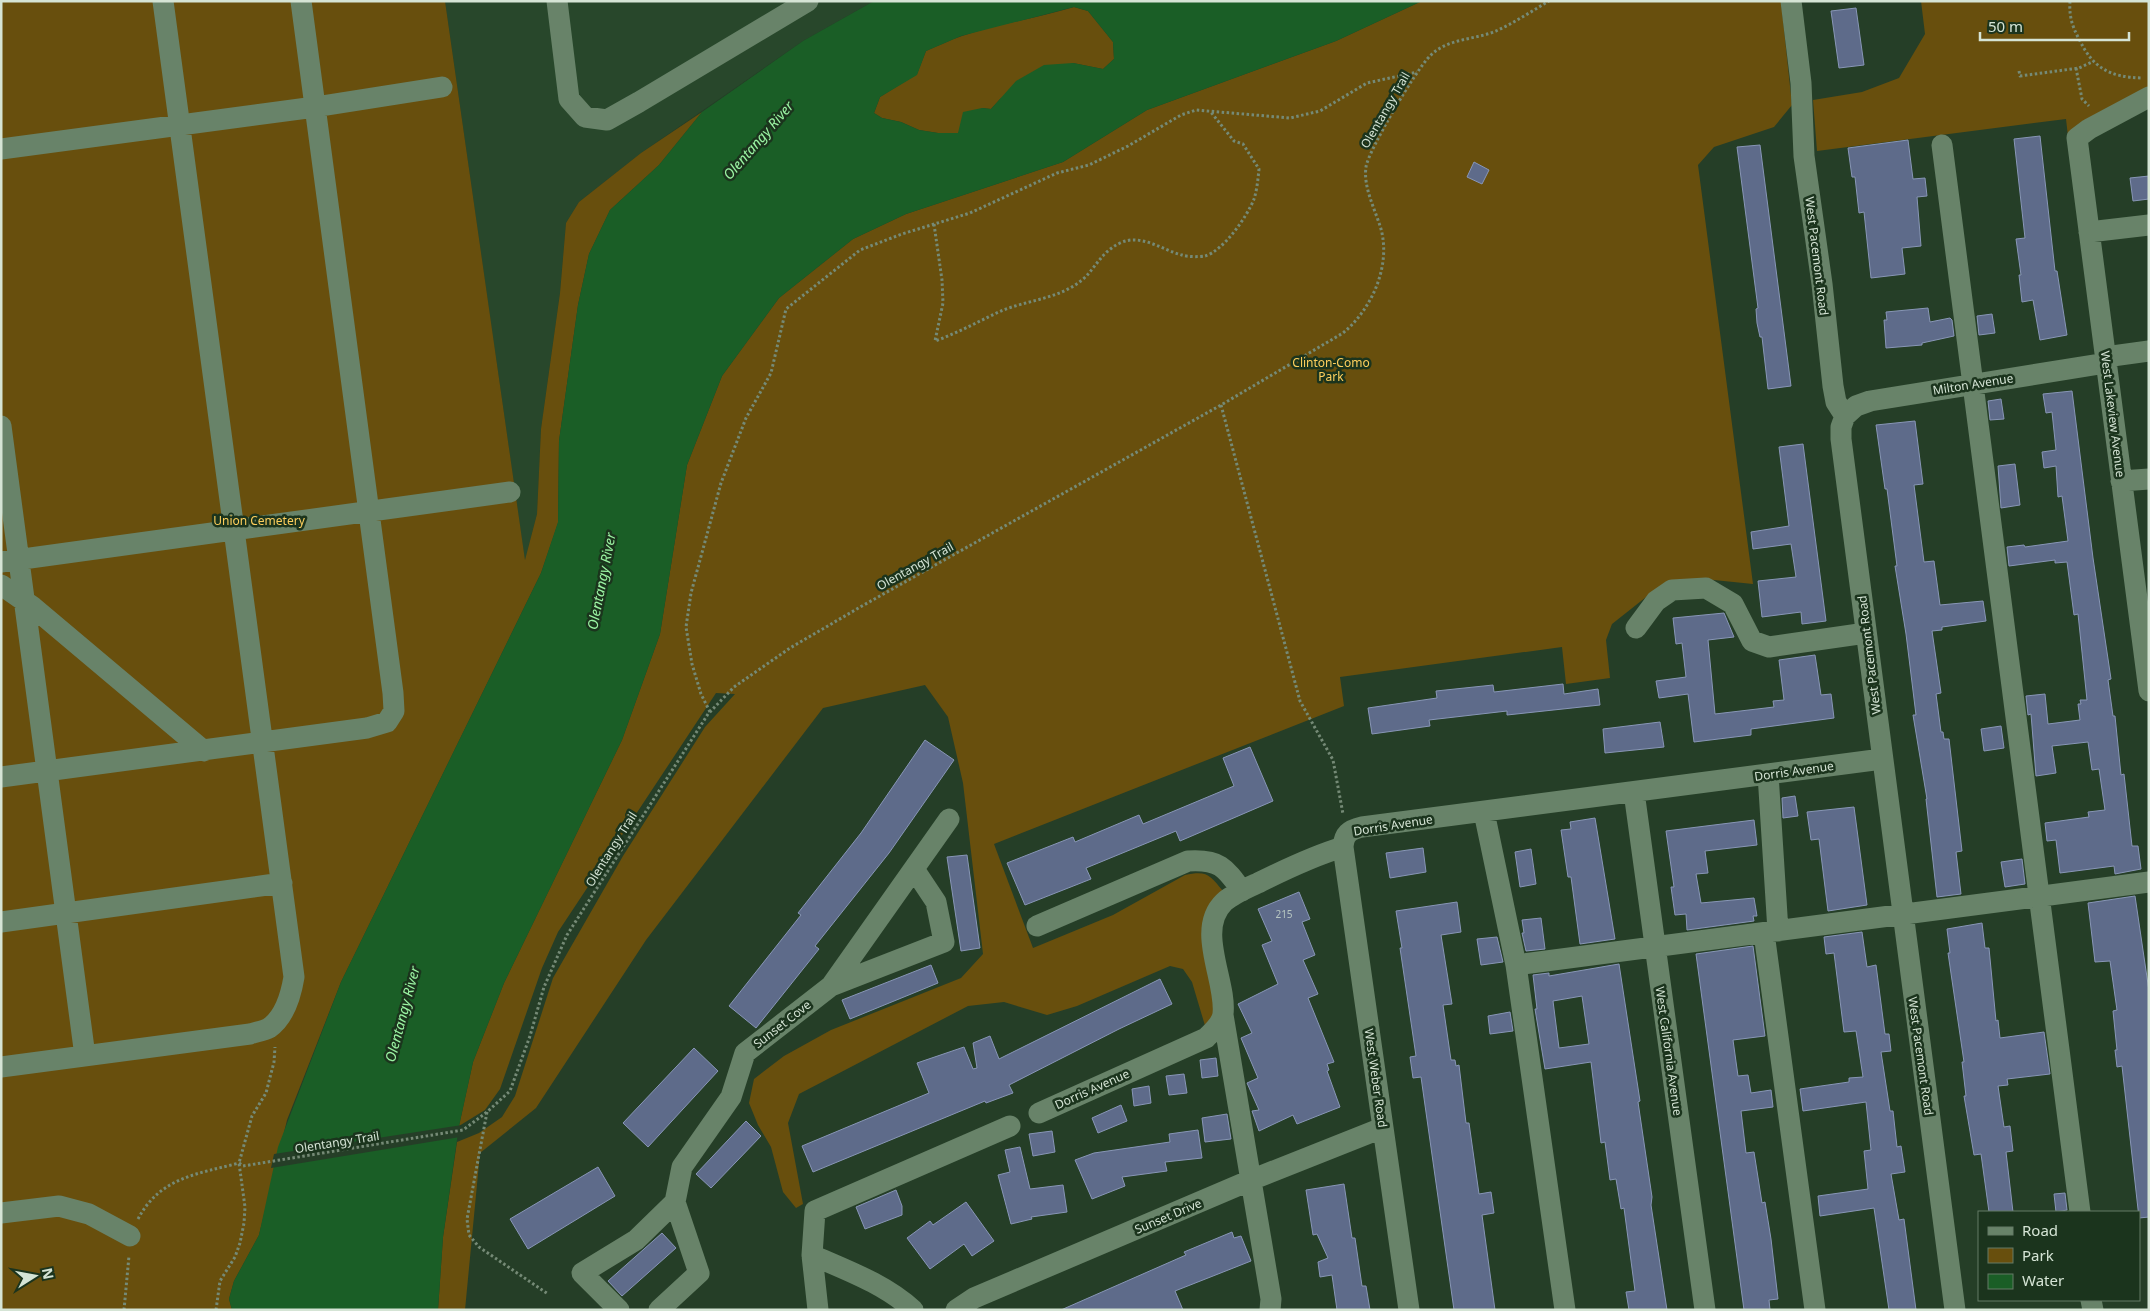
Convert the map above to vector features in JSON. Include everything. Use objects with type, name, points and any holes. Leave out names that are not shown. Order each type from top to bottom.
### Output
[{"type":"street","points":[[1,1067],[250,1034],[269,1028],[283,1013],[291,995],[294,977],[261,743],[163,1]]},
{"type":"street","points":[[1,778],[368,728],[387,722],[394,711],[301,1]]},
{"type":"street","points":[[557,1],[569,99],[585,117],[607,120],[808,1]]},
{"type":"street","name":"West Pacemont Road","points":[[1791,1],[1801,84],[1804,156],[1822,284],[1833,386],[1836,402],[1845,416],[1841,427],[1841,439],[1955,1310]]},
{"type":"street","points":[[1,149],[180,126],[442,87]]},
{"type":"street","name":"West Lakeview Avenue","points":[[2148,88],[2077,138],[2149,691]]},
{"type":"street","points":[[1942,145],[2080,1211]]},
{"type":"street","points":[[2089,232],[2149,225]]},
{"type":"street","name":"Milton Avenue","points":[[1845,416],[1856,406],[1870,401],[2149,351]]},
{"type":"street","points":[[1,426],[10,560],[26,603],[46,772],[67,913],[85,1056]]},
{"type":"street","points":[[2121,481],[2149,479]]},
{"type":"street","points":[[10,560],[510,492]]},
{"type":"street","points":[[1,585],[26,603],[204,751]]},
{"type":"street","points":[[1636,628],[1656,601],[1672,590],[1706,588],[1733,604],[1752,641],[1769,647],[1866,633]]},
{"type":"street","name":"Dorris Avenue","points":[[1039,1113],[1206,1038],[1217,1028],[1223,1015],[1223,1000],[1212,945],[1214,917],[1224,902],[1242,890],[1348,838],[1484,812],[1882,759]]},
{"type":"street","points":[[1768,774],[1771,932],[1815,1310]]},
{"type":"street","name":"West California Avenue","points":[[1634,792],[1705,1310]]},
{"type":"street","points":[[1484,812],[1516,965],[1565,1310]]},
{"type":"street","name":"Sunset Cove","points":[[675,1202],[682,1167],[731,1097],[745,1053],[831,986],[949,819]]},
{"type":"street","name":"West Weber Road","points":[[1348,838],[1382,1128],[1409,1310]]},
{"type":"street","points":[[1037,926],[1188,861],[1216,862],[1228,872],[1242,890]]},
{"type":"street","points":[[831,986],[944,942],[936,902],[914,869]]},
{"type":"street","points":[[1516,965],[2149,882]]},
{"type":"street","points":[[1,922],[282,884]]},
{"type":"street","points":[[1223,1015],[1271,1299],[1270,1310]]},
{"type":"street","points":[[818,1310],[812,1255],[815,1210],[1010,1126]]},
{"type":"street","name":"Sunset Drive","points":[[956,1310],[974,1298],[1251,1180],[1382,1128]]},
{"type":"street","points":[[620,1310],[582,1273],[636,1240],[675,1202],[698,1273],[659,1310]]},
{"type":"street","points":[[1,1213],[59,1206],[89,1214],[130,1236]]},
{"type":"street","points":[[812,1255],[859,1276],[904,1302],[913,1310]]},
{"type":"path","name":"Olentangy Trail","points":[[124,1310],[131,1231],[144,1208],[157,1192],[176,1180],[240,1163],[243,1166],[463,1130],[510,1091],[530,1036],[544,987],[567,935],[710,712],[734,687],[790,648],[1221,405],[1343,333],[1359,319],[1380,278],[1384,261],[1381,231],[1366,182],[1368,156],[1418,72],[1430,55],[1439,49],[1458,41],[1496,31],[1549,1]]},
{"type":"path","points":[[2070,1],[2069,13],[2071,24],[2092,62],[2148,88]]},
{"type":"path","points":[[2019,71],[2020,76],[2076,68],[2092,62]]},
{"type":"path","points":[[2076,68],[2082,99],[2091,109]]},
{"type":"path","points":[[710,712],[701,694],[692,664],[686,627],[691,593],[722,483],[746,418],[771,373],[786,309],[860,250],[902,234],[970,213],[1057,173],[1089,165],[1181,116],[1196,110],[1290,118],[1320,111],[1367,83],[1418,72]]},
{"type":"path","points":[[934,224],[942,280],[943,303],[935,341],[958,333],[1002,311],[1025,303],[1049,298],[1082,280],[1100,258],[1121,242],[1144,241],[1183,256],[1205,256],[1223,244],[1242,221],[1254,199],[1259,170],[1243,144],[1234,141],[1210,111]]},
{"type":"path","points":[[1221,405],[1300,701],[1333,760],[1341,812],[1348,838]]},
{"type":"path","points":[[216,1310],[220,1281],[240,1243],[244,1223],[245,1207],[240,1163],[252,1116],[266,1093],[274,1062],[275,1039],[269,1028]]},
{"type":"path","points":[[487,1112],[467,1219],[469,1235],[479,1247],[548,1294]]},
{"type":"shaded area","points":[[445,1],[874,1],[803,41],[641,153],[579,202],[566,223],[560,293],[541,429],[537,514],[525,561]]},
{"type":"green space","name":"Union Cemetery","points":[[1,1],[445,1],[525,560],[537,514],[541,429],[560,293],[566,223],[579,202],[641,153],[702,112],[659,165],[610,210],[589,254],[578,305],[559,441],[558,523],[541,573],[341,982],[287,1120],[259,1235],[234,1281],[229,1299],[232,1310],[1,1310]]},
{"type":"green space","name":"Clinton-Como Park","points":[[1422,1],[1781,1],[1792,105],[1774,127],[1714,147],[1698,165],[1753,584],[1704,579],[1655,590],[1612,624],[1606,640],[1610,678],[1566,684],[1562,647],[1340,677],[1344,706],[994,844],[1033,948],[1113,915],[1185,875],[1203,874],[1215,881],[1223,891],[1216,1017],[1206,1029],[1192,982],[1183,969],[1170,966],[1077,1006],[1047,1015],[1004,1002],[968,1006],[799,1094],[788,1123],[803,1204],[796,1208],[783,1192],[771,1147],[758,1125],[749,1103],[754,1079],[784,1056],[831,1030],[961,978],[983,954],[963,783],[948,717],[925,685],[823,708],[646,940],[536,1108],[480,1153],[465,1310],[438,1310],[443,1237],[457,1142],[479,1133],[502,1117],[515,1096],[553,978],[623,856],[705,727],[735,694],[716,693],[558,932],[542,968],[500,1089],[485,1110],[459,1126],[473,1062],[504,983],[622,740],[660,634],[687,465],[722,376],[779,298],[853,239],[906,214],[1063,162],[1147,110],[1336,41]]},
{"type":"green space","points":[[1921,1],[2149,1],[2149,104],[2069,145],[2066,119],[1817,151],[1813,100],[1862,92],[1899,78],[1925,34]]},
{"type":"green space","points":[[1074,7],[1088,11],[1113,42],[1114,59],[1103,69],[1073,63],[1000,99],[991,109],[982,108],[958,133],[938,133],[919,130],[901,122],[882,118],[874,113],[880,97],[917,74],[926,51],[953,39],[976,32]]},
{"type":"water","name":"Olentangy River","points":[[874,1],[1422,1],[1336,41],[1147,110],[1063,162],[906,214],[853,239],[779,298],[722,376],[687,465],[660,634],[622,740],[504,983],[473,1062],[459,1126],[443,1237],[438,1310],[232,1310],[229,1299],[234,1281],[259,1235],[278,1147],[341,982],[541,573],[558,522],[559,441],[578,305],[589,254],[610,210],[659,165],[702,112],[803,41]],"holes":[[[1074,7],[1088,11],[1113,42],[1114,59],[1103,69],[1073,63],[1044,65],[1016,81],[991,109],[982,108],[963,112],[958,133],[938,133],[919,130],[901,122],[882,118],[874,113],[880,97],[917,75],[926,51],[961,36]]]},
{"type":"pier","points":[[462,1125],[460,1137],[271,1168],[274,1154]]},
{"type":"building","points":[[1856,8],[1864,65],[1839,68],[1831,11]]},
{"type":"building","points":[[2040,136],[2055,271],[2057,271],[2067,335],[2040,340],[2033,300],[2022,302],[2019,275],[2021,275],[2016,239],[2025,238],[2014,139]]},
{"type":"building","points":[[1908,140],[1913,179],[1925,178],[1927,196],[1917,197],[1921,246],[1902,248],[1905,274],[1871,278],[1864,212],[1859,213],[1855,177],[1852,177],[1848,148]]},
{"type":"building","points":[[1760,145],[1791,386],[1768,389],[1762,337],[1760,337],[1757,323],[1756,309],[1758,308],[1737,147]]},
{"type":"building","points":[[1474,162],[1489,170],[1482,184],[1467,177]]},
{"type":"building","points":[[2149,176],[2149,199],[2133,201],[2130,178]]},
{"type":"building","points":[[1928,308],[1930,322],[1950,318],[1952,320],[1954,336],[1922,343],[1922,345],[1886,348],[1884,320],[1887,320],[1886,312]]},
{"type":"building","points":[[1992,314],[1995,333],[1979,335],[1977,316]]},
{"type":"building","points":[[2072,391],[2093,558],[2111,679],[2108,680],[2113,716],[2115,716],[2121,775],[2124,774],[2132,846],[2138,846],[2141,869],[2115,874],[2114,866],[2060,873],[2056,840],[2047,841],[2045,823],[2089,817],[2088,812],[2105,810],[2099,769],[2092,770],[2088,742],[2052,746],[2056,773],[2036,776],[2031,714],[2028,715],[2026,696],[2045,694],[2048,724],[2080,720],[2078,704],[2081,704],[2080,700],[2087,700],[2078,614],[2074,615],[2067,562],[2055,563],[2055,560],[2009,566],[2007,547],[2024,545],[2025,547],[2068,541],[2062,496],[2058,497],[2056,466],[2044,468],[2042,452],[2056,450],[2052,412],[2046,413],[2043,394]]},
{"type":"building","points":[[2001,399],[2004,419],[1990,420],[1988,401]]},
{"type":"building","points":[[1915,421],[1923,484],[1914,485],[1924,562],[1934,561],[1940,605],[1983,601],[1986,621],[1942,627],[1942,630],[1932,631],[1941,693],[1936,694],[1941,732],[1943,732],[1944,739],[1949,739],[1962,851],[1956,852],[1961,894],[1937,897],[1927,799],[1913,715],[1916,715],[1906,634],[1895,566],[1897,566],[1887,489],[1885,489],[1876,425]]},
{"type":"building","points":[[1803,444],[1826,621],[1802,624],[1801,612],[1762,617],[1758,581],[1796,577],[1791,544],[1753,549],[1751,532],[1789,526],[1779,447]]},
{"type":"building","points":[[2015,464],[2020,505],[2001,508],[1998,466]]},
{"type":"building","points":[[1724,613],[1734,637],[1708,640],[1715,714],[1774,707],[1773,701],[1784,700],[1779,660],[1815,655],[1821,695],[1831,694],[1834,718],[1751,729],[1751,735],[1694,742],[1688,694],[1659,698],[1656,681],[1686,677],[1682,643],[1676,644],[1673,618]]},
{"type":"building","points":[[1563,684],[1564,694],[1598,689],[1600,705],[1507,715],[1507,711],[1429,720],[1430,726],[1372,734],[1368,708],[1437,698],[1436,691],[1493,685],[1494,692]]},
{"type":"building","points":[[1660,722],[1664,747],[1605,753],[1603,729]]},
{"type":"building","points":[[2001,726],[2004,748],[1984,751],[1981,729]]},
{"type":"building","points":[[925,740],[954,760],[889,853],[815,946],[819,949],[756,1028],[729,1006],[801,915],[798,913],[861,833]]},
{"type":"building","points":[[1250,747],[1273,801],[1180,841],[1176,831],[1086,868],[1091,879],[1025,905],[1007,863],[1073,837],[1075,842],[1139,815],[1143,824],[1234,786],[1223,758]]},
{"type":"building","points":[[1795,796],[1798,816],[1783,818],[1782,798]]},
{"type":"building","points":[[1854,807],[1867,905],[1828,911],[1819,839],[1811,840],[1807,812]]},
{"type":"building","points":[[1595,818],[1615,939],[1580,944],[1571,877],[1568,877],[1561,830],[1571,829],[1570,822]]},
{"type":"building","points":[[1754,820],[1757,845],[1705,851],[1708,873],[1696,874],[1701,903],[1754,898],[1757,916],[1753,916],[1754,921],[1687,930],[1686,914],[1675,915],[1671,887],[1674,887],[1666,831]]},
{"type":"building","points":[[1423,848],[1426,872],[1390,878],[1386,853]]},
{"type":"building","points":[[1531,849],[1536,884],[1520,887],[1515,852]]},
{"type":"building","points":[[967,855],[980,948],[961,951],[947,857]]},
{"type":"building","points":[[2022,859],[2025,884],[2005,887],[2001,862]]},
{"type":"building","points":[[1299,892],[1310,919],[1302,922],[1315,955],[1303,960],[1318,994],[1308,998],[1334,1062],[1327,1064],[1329,1070],[1327,1071],[1340,1107],[1297,1124],[1293,1115],[1259,1131],[1252,1111],[1259,1110],[1247,1083],[1258,1078],[1241,1038],[1252,1033],[1238,1004],[1278,984],[1262,945],[1272,941],[1258,909]]},
{"type":"building","points":[[2135,896],[2149,991],[2149,1217],[2140,1218],[2140,1211],[2138,1211],[2122,1066],[2117,1067],[2115,1050],[2117,1050],[2113,1011],[2117,1010],[2110,961],[2095,962],[2088,903]]},
{"type":"building","points":[[1457,902],[1461,932],[1441,935],[1452,1004],[1443,1005],[1451,1060],[1455,1060],[1456,1066],[1459,1065],[1466,1123],[1469,1123],[1479,1194],[1491,1192],[1494,1213],[1482,1215],[1495,1310],[1454,1310],[1421,1077],[1413,1078],[1410,1057],[1416,1056],[1396,911]]},
{"type":"building","points":[[1541,918],[1545,949],[1526,951],[1522,933],[1524,933],[1522,920]]},
{"type":"building","points":[[1982,923],[1985,948],[1989,948],[1996,1021],[1998,1020],[2000,1038],[2044,1032],[2050,1074],[2007,1079],[2008,1085],[1998,1086],[2004,1127],[2010,1126],[2013,1151],[2006,1152],[2013,1211],[1989,1211],[1981,1154],[1974,1155],[1964,1096],[1966,1096],[1962,1062],[1964,1062],[1948,953],[1950,953],[1947,929]]},
{"type":"building","points":[[1862,932],[1867,967],[1876,965],[1885,1034],[1889,1034],[1891,1051],[1881,1052],[1890,1111],[1893,1111],[1897,1147],[1901,1146],[1905,1172],[1891,1174],[1899,1220],[1904,1219],[1916,1310],[1889,1310],[1874,1208],[1820,1216],[1818,1196],[1868,1189],[1864,1151],[1871,1150],[1866,1102],[1803,1111],[1800,1089],[1849,1082],[1849,1078],[1863,1077],[1856,1031],[1844,1032],[1834,953],[1826,954],[1824,937]]},
{"type":"building","points":[[1497,937],[1503,962],[1481,965],[1477,939]]},
{"type":"building","points":[[1753,946],[1765,1036],[1733,1040],[1738,1076],[1748,1075],[1751,1093],[1771,1090],[1773,1107],[1741,1111],[1746,1153],[1754,1152],[1762,1203],[1765,1202],[1771,1239],[1778,1299],[1769,1300],[1770,1310],[1744,1310],[1696,954]]},
{"type":"building","points":[[1619,964],[1640,1101],[1638,1102],[1652,1197],[1651,1205],[1667,1310],[1629,1310],[1626,1292],[1635,1291],[1624,1208],[1621,1209],[1616,1179],[1610,1180],[1605,1142],[1601,1143],[1591,1062],[1545,1069],[1535,1009],[1537,1009],[1533,975],[1549,973],[1549,976]],"holes":[[[1582,996],[1589,1044],[1559,1048],[1553,1001]]]},
{"type":"building","points":[[931,965],[938,983],[850,1019],[842,1000]]},
{"type":"building","points":[[1160,979],[1172,1004],[1009,1085],[1013,1093],[986,1103],[985,1101],[813,1172],[802,1146],[929,1093],[917,1063],[964,1047],[973,1069],[977,1068],[973,1043],[990,1036],[999,1059]]},
{"type":"building","points":[[1510,1012],[1513,1031],[1490,1034],[1488,1016]]},
{"type":"building","points":[[694,1048],[718,1071],[648,1147],[623,1123]]},
{"type":"building","points":[[1216,1058],[1218,1076],[1202,1078],[1200,1060]]},
{"type":"building","points":[[1184,1074],[1187,1093],[1169,1095],[1166,1076]]},
{"type":"building","points":[[1149,1086],[1151,1103],[1134,1106],[1132,1089]]},
{"type":"building","points":[[1121,1105],[1127,1121],[1098,1133],[1092,1118]]},
{"type":"building","points":[[1227,1114],[1231,1139],[1205,1142],[1202,1118]]},
{"type":"building","points":[[746,1121],[761,1136],[711,1188],[696,1174]]},
{"type":"building","points":[[1198,1130],[1202,1158],[1165,1162],[1167,1171],[1122,1177],[1125,1186],[1092,1199],[1075,1160],[1094,1153],[1170,1142],[1169,1134]]},
{"type":"building","points":[[1052,1131],[1055,1152],[1033,1156],[1029,1134]]},
{"type":"building","points":[[1020,1147],[1030,1189],[1063,1185],[1067,1212],[1031,1217],[1032,1219],[1011,1224],[998,1175],[1010,1172],[1005,1150]]},
{"type":"building","points":[[598,1167],[615,1196],[528,1249],[510,1219]]},
{"type":"building","points":[[1344,1184],[1352,1238],[1355,1238],[1362,1286],[1366,1286],[1370,1310],[1337,1310],[1332,1275],[1320,1277],[1318,1262],[1328,1258],[1317,1234],[1313,1235],[1306,1190]]},
{"type":"building","points":[[896,1190],[902,1206],[902,1215],[865,1229],[856,1207]]},
{"type":"building","points":[[2065,1193],[2067,1210],[2056,1211],[2054,1194]]},
{"type":"building","points":[[966,1202],[994,1241],[972,1256],[964,1244],[930,1269],[907,1238],[930,1221],[933,1225]]},
{"type":"building","points":[[1232,1232],[1234,1238],[1241,1236],[1251,1261],[1175,1291],[1183,1310],[1061,1310],[1186,1255],[1184,1252]]},
{"type":"building","points":[[662,1233],[676,1248],[622,1296],[608,1281]]}]
